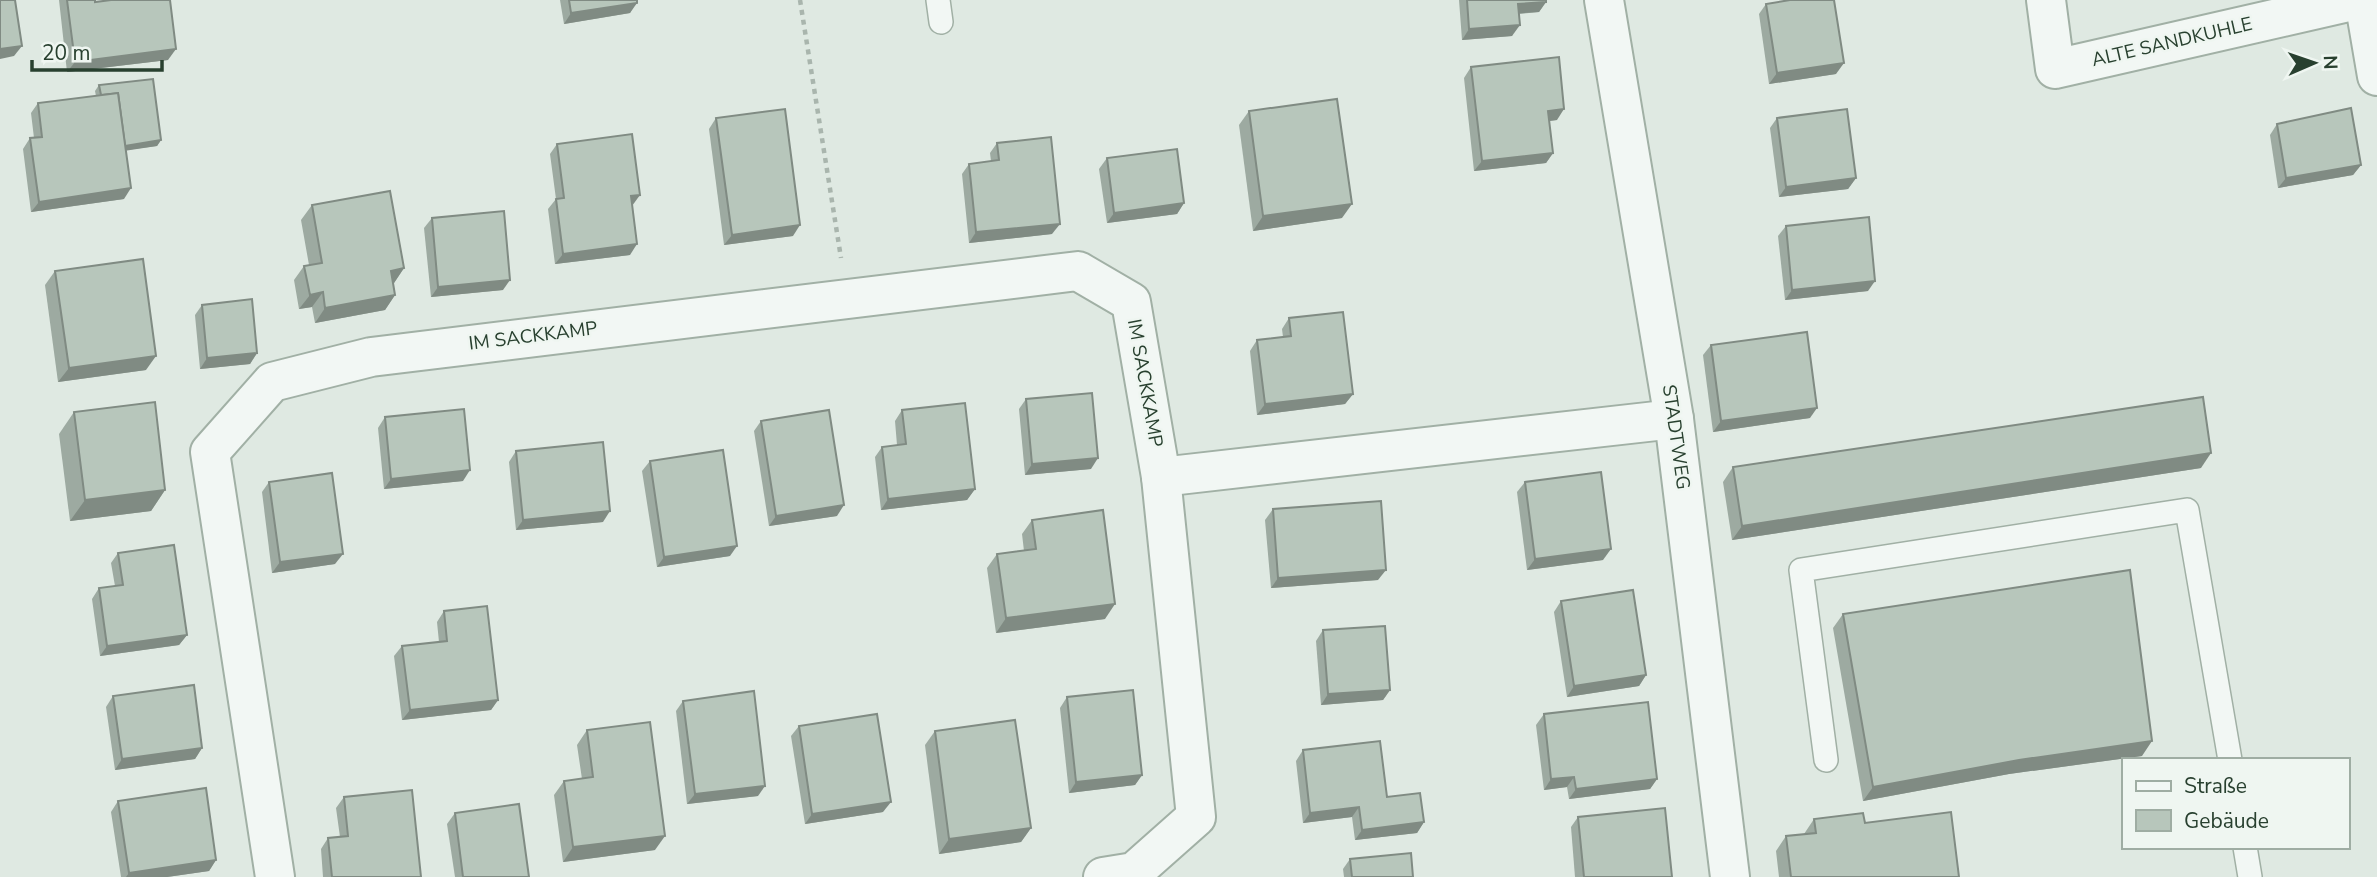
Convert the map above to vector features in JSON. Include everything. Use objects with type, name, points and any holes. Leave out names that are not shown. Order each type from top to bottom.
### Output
[{"type":"street","name":"STADTWEG","points":[[1604,0],[1674,419],[1730,877]]},
{"type":"street","name":"ALTE SANDKUHLE","points":[[2046,0],[2055,69],[2357,0]]},
{"type":"street","points":[[2364,0],[2377,76]]},
{"type":"street","name":"IM SACKKAMP","points":[[275,877],[210,452],[272,382],[372,357],[847,297],[1078,271],[1131,302],[1161,477],[1196,817],[1134,872],[1102,877]]},
{"type":"street","points":[[1161,477],[1674,419]]},
{"type":"lane","points":[[1826,760],[1801,570],[2187,510],[2230,758]]},
{"type":"lane","points":[[2245,849],[2250,877]]},
{"type":"path","points":[[800,0],[847,297]]},
{"type":"building","points":[[0,0],[15,0],[22,46],[0,49]]},
{"type":"building","points":[[67,0],[170,0],[176,49],[75,62]]},
{"type":"building","points":[[569,0],[637,0],[637,3],[571,13]]},
{"type":"building","points":[[1467,0],[1546,2],[1518,4],[1520,25],[1469,29]]},
{"type":"building","points":[[1790,0],[1834,0],[1844,63],[1777,73],[1766,4]]},
{"type":"building","points":[[1559,57],[1564,109],[1548,111],[1553,153],[1482,161],[1471,67]]},
{"type":"building","points":[[153,79],[161,140],[125,146],[118,93],[101,95],[99,85]]},
{"type":"building","points":[[118,93],[131,188],[39,202],[30,138],[42,137],[38,103]]},
{"type":"building","points":[[1337,99],[1352,204],[1263,216],[1249,111]]},
{"type":"building","points":[[2351,108],[2361,165],[2286,178],[2277,124]]},
{"type":"building","points":[[785,109],[800,225],[732,235],[716,118]]},
{"type":"building","points":[[1847,109],[1856,178],[1786,187],[1777,118]]},
{"type":"building","points":[[632,134],[640,195],[631,196],[637,244],[563,254],[556,199],[564,198],[557,144]]},
{"type":"building","points":[[1051,137],[1060,224],[976,232],[969,164],[999,160],[997,143]]},
{"type":"building","points":[[1177,149],[1184,203],[1114,213],[1107,158]]},
{"type":"building","points":[[390,191],[404,268],[391,271],[395,295],[325,308],[323,292],[310,295],[304,266],[322,263],[312,205]]},
{"type":"building","points":[[504,211],[510,280],[438,287],[432,218]]},
{"type":"building","points":[[1869,217],[1875,281],[1792,290],[1786,226]]},
{"type":"building","points":[[143,259],[156,356],[69,368],[55,271]]},
{"type":"building","points":[[252,299],[257,353],[207,358],[202,305]]},
{"type":"building","points":[[1343,312],[1353,394],[1265,404],[1257,340],[1291,336],[1289,318]]},
{"type":"building","points":[[1807,332],[1817,408],[1721,421],[1711,345]]},
{"type":"building","points":[[1092,393],[1098,458],[1032,464],[1026,399]]},
{"type":"building","points":[[2203,397],[2211,453],[1742,526],[1733,467]]},
{"type":"building","points":[[155,402],[165,490],[85,500],[74,412]]},
{"type":"building","points":[[965,403],[975,489],[888,499],[882,447],[906,444],[902,410]]},
{"type":"building","points":[[464,409],[470,470],[391,479],[385,417]]},
{"type":"building","points":[[829,410],[844,505],[776,516],[761,421]]},
{"type":"building","points":[[603,442],[610,511],[523,520],[516,451]]},
{"type":"building","points":[[723,450],[737,546],[664,557],[650,461]]},
{"type":"building","points":[[1601,472],[1611,549],[1535,559],[1525,482]]},
{"type":"building","points":[[332,473],[343,554],[280,562],[269,482]]},
{"type":"building","points":[[1381,501],[1386,570],[1278,578],[1273,509]]},
{"type":"building","points":[[1103,510],[1115,604],[1006,618],[997,554],[1036,549],[1032,520]]},
{"type":"building","points":[[174,545],[187,635],[107,646],[99,588],[123,585],[118,553]]},
{"type":"building","points":[[2130,570],[2152,741],[2019,760],[1873,787],[1843,614]]},
{"type":"building","points":[[1633,590],[1646,675],[1574,686],[1561,601]]},
{"type":"building","points":[[487,606],[498,700],[410,710],[402,646],[447,641],[444,611]]},
{"type":"building","points":[[1385,626],[1390,690],[1328,694],[1323,630]]},
{"type":"building","points":[[194,685],[202,748],[122,759],[113,696]]},
{"type":"building","points":[[1133,690],[1142,775],[1076,782],[1067,697]]},
{"type":"building","points":[[754,691],[765,786],[695,794],[683,701]]},
{"type":"building","points":[[1648,702],[1657,779],[1576,789],[1574,777],[1551,779],[1544,714]]},
{"type":"building","points":[[877,714],[891,802],[812,814],[799,726]]},
{"type":"building","points":[[1015,720],[1031,828],[949,839],[935,731]]},
{"type":"building","points":[[650,722],[665,836],[573,847],[564,781],[593,777],[587,730]]},
{"type":"building","points":[[1380,741],[1387,797],[1420,793],[1424,822],[1362,830],[1359,807],[1310,813],[1303,750]]},
{"type":"building","points":[[206,788],[216,860],[129,873],[118,801]]},
{"type":"building","points":[[412,790],[421,877],[332,877],[328,838],[348,836],[344,797]]},
{"type":"building","points":[[519,804],[529,877],[463,877],[455,813]]},
{"type":"building","points":[[1665,808],[1672,877],[1584,877],[1578,817]]},
{"type":"building","points":[[1951,812],[1959,877],[1791,877],[1786,836],[1816,833],[1814,819],[1863,813],[1865,823]]},
{"type":"building","points":[[1411,853],[1413,877],[1352,877],[1350,859]]}]
